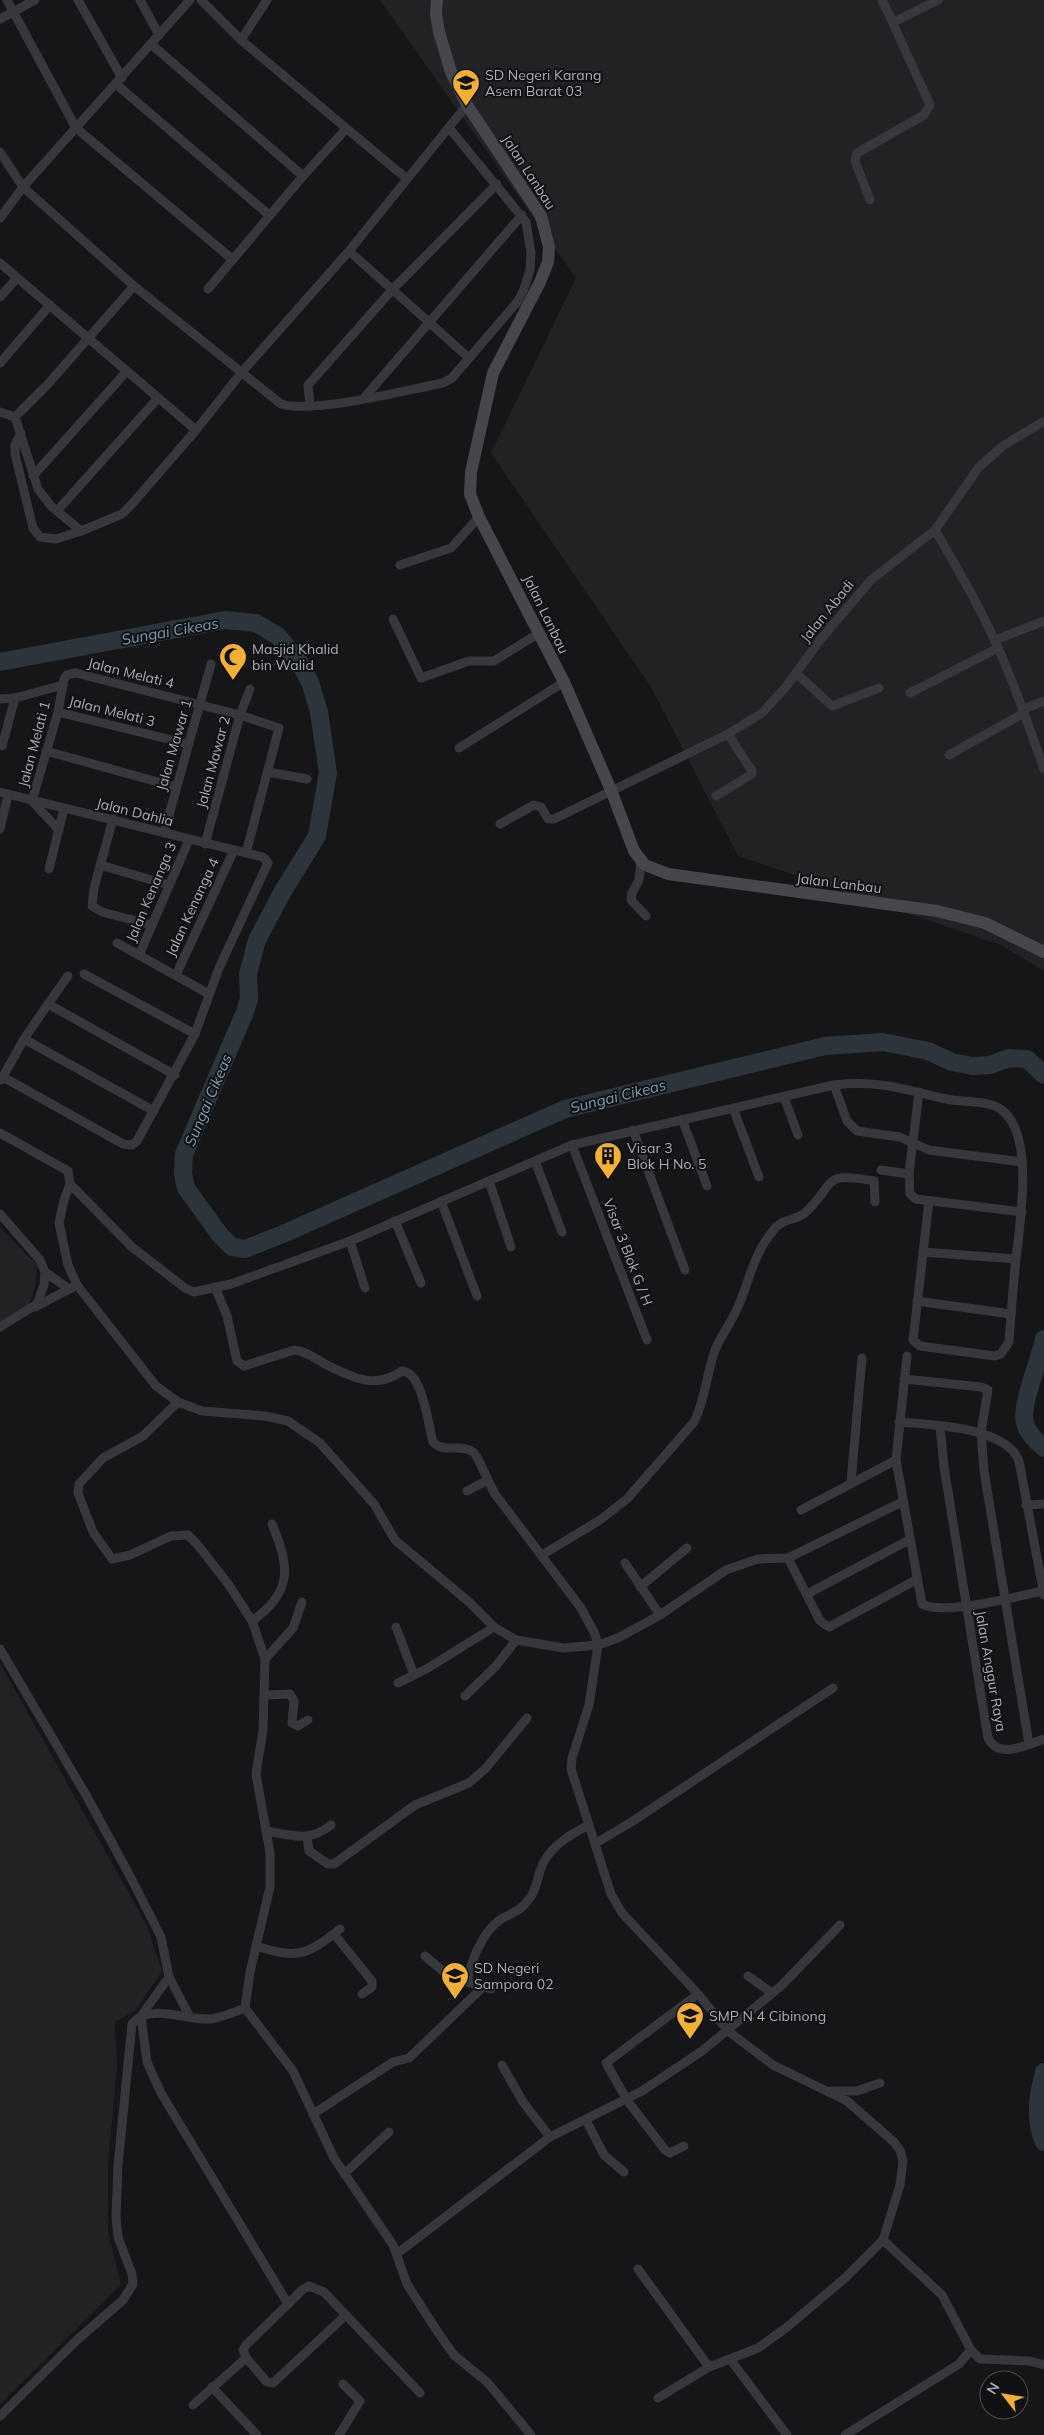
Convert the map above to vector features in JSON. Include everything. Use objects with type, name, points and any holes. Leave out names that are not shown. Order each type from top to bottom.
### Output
[{"type":"street","points":[[7,0],[76,128],[232,259]]},
{"type":"street","points":[[0,19],[35,0]]},
{"type":"street","points":[[78,0],[119,81],[269,216]]},
{"type":"street","points":[[140,0],[159,35]]},
{"type":"street","points":[[0,218],[23,187],[190,0]]},
{"type":"street","points":[[201,0],[241,40],[407,179]]},
{"type":"street","points":[[241,40],[267,0]]},
{"type":"street","name":"Jalan Lanbau","points":[[437,0],[436,14],[443,51],[468,105],[541,216],[549,247],[548,262],[540,282],[493,373],[471,472],[470,494],[564,682],[612,790],[630,843],[641,862],[650,868],[668,874],[937,911],[985,923],[1044,952]]},
{"type":"street","points":[[870,200],[855,161],[857,152],[924,115],[930,105],[882,0]]},
{"type":"street","points":[[891,19],[896,21],[903,19],[938,0]]},
{"type":"street","points":[[151,44],[303,176]]},
{"type":"street","points":[[21,433],[15,445],[15,454],[35,533],[47,539],[56,539],[122,514],[196,430],[242,372],[349,251],[468,105]]},
{"type":"street","points":[[208,289],[303,176],[346,129]]},
{"type":"street","points":[[0,152],[23,187],[134,286],[281,404],[290,407],[310,406],[443,383],[456,374],[518,301],[528,280],[531,253],[526,222],[497,184],[450,129]]},
{"type":"street","points":[[310,406],[308,385],[392,290],[497,184]]},
{"type":"street","points":[[364,398],[522,215]]},
{"type":"street","points":[[349,251],[469,358]]},
{"type":"street","points":[[0,263],[196,430]]},
{"type":"street","points":[[0,297],[16,278]]},
{"type":"street","points":[[16,418],[134,286]]},
{"type":"street","points":[[0,362],[50,305]]},
{"type":"street","points":[[33,476],[126,371]]},
{"type":"street","points":[[57,511],[158,398]]},
{"type":"street","points":[[0,412],[16,418]]},
{"type":"street","points":[[16,418],[33,476],[44,498],[57,511],[82,530]]},
{"type":"street","name":"Jalan Abadi","points":[[500,824],[534,805],[541,807],[548,819],[554,819],[728,734],[762,713],[785,688],[871,580],[935,530],[964,486],[987,459],[1044,421]]},
{"type":"street","points":[[400,566],[450,548],[480,517]]},
{"type":"street","points":[[935,530],[973,595],[996,644],[1024,711],[1044,769]]},
{"type":"street","points":[[393,619],[422,678],[469,661],[494,661],[539,634]]},
{"type":"street","points":[[910,693],[996,644],[1044,622]]},
{"type":"street","name":"Jalan Mawar 1","points":[[164,833],[211,664]]},
{"type":"street","name":"Jalan Melati 4","points":[[63,685],[67,675],[76,673],[199,705]]},
{"type":"street","points":[[796,673],[832,706],[879,688]]},
{"type":"street","points":[[459,748],[564,682]]},
{"type":"street","points":[[0,699],[15,698],[63,685]]},
{"type":"street","name":"Jalan Melati 1","points":[[59,830],[32,801],[58,712],[63,685]]},
{"type":"street","name":"Jalan Mawar 2","points":[[205,844],[240,715],[250,689]]},
{"type":"street","points":[[2,746],[15,698]]},
{"type":"street","points":[[948,755],[1044,701]]},
{"type":"street","points":[[199,705],[240,715],[279,728],[246,853]]},
{"type":"street","name":"Jalan Melati 3","points":[[58,712],[188,744]]},
{"type":"street","points":[[716,796],[752,774],[752,771],[728,734]]},
{"type":"street","points":[[46,752],[176,787]]},
{"type":"street","points":[[268,772],[306,779]]},
{"type":"street","points":[[0,830],[4,794]]},
{"type":"street","name":"Jalan Dahlia","points":[[4,794],[263,857],[268,861],[268,867],[234,935],[209,994]]},
{"type":"street","points":[[49,869],[64,808]]},
{"type":"street","points":[[113,819],[94,888],[92,906],[102,912],[152,925]]},
{"type":"street","name":"Jalan Kenanga 3","points":[[139,955],[189,840]]},
{"type":"street","name":"Jalan Kenanga 4","points":[[176,975],[234,850]]},
{"type":"street","points":[[641,862],[639,880],[632,893],[631,900],[646,916]]},
{"type":"street","points":[[100,865],[169,885]]},
{"type":"street","points":[[68,976],[24,1039],[0,1080],[12,1082],[128,1146],[132,1146],[175,1075],[195,1034],[209,994],[117,943]]},
{"type":"street","points":[[84,974],[195,1034]]},
{"type":"street","points":[[48,1004],[175,1075]]},
{"type":"street","points":[[24,1039],[154,1111]]},
{"type":"street","points":[[70,1184],[132,1247],[185,1288],[194,1292],[255,1276],[350,1241],[572,1145],[834,1085],[860,1082],[881,1083],[948,1099],[994,1106],[1004,1111],[1014,1127],[1022,1162],[1022,1212],[1009,1342],[1002,1354],[995,1356],[920,1346],[913,1340],[912,1334],[929,1201]]},
{"type":"street","points":[[834,1085],[847,1121],[857,1131],[900,1137],[929,1150],[1022,1162]]},
{"type":"street","points":[[919,1092],[909,1174],[910,1194],[916,1199],[1022,1212]]},
{"type":"street","points":[[784,1097],[798,1135]]},
{"type":"street","points":[[733,1108],[759,1177]]},
{"type":"street","points":[[682,1119],[707,1186]]},
{"type":"street","points":[[634,1130],[685,1270]]},
{"type":"street","points":[[0,1133],[62,1167],[70,1174],[70,1184],[60,1213],[60,1233],[73,1287]]},
{"type":"street","name":"Visar 3 Blok G / H","points":[[572,1145],[647,1340]]},
{"type":"street","points":[[535,1161],[562,1232]]},
{"type":"street","points":[[881,1170],[909,1174]]},
{"type":"street","points":[[542,1556],[600,1520],[627,1499],[694,1422],[701,1408],[717,1346],[738,1309],[758,1252],[775,1228],[787,1219],[805,1214],[832,1180],[841,1177],[874,1181],[875,1202]]},
{"type":"street","points":[[489,1181],[511,1247]]},
{"type":"street","points":[[441,1201],[477,1296]]},
{"type":"street","points":[[0,1214],[40,1260],[45,1272],[40,1297],[34,1307]]},
{"type":"street","points":[[396,1221],[421,1283]]},
{"type":"street","points":[[350,1241],[365,1288]]},
{"type":"street","points":[[923,1252],[1016,1259]]},
{"type":"street","points":[[45,1272],[73,1287],[117,1336],[156,1386],[178,1402],[202,1411],[276,1418],[288,1421],[310,1435],[320,1443],[374,1504],[395,1540],[469,1602],[494,1626],[516,1640],[564,1648],[598,1645],[618,1638],[660,1616],[726,1570],[758,1559],[788,1558],[902,1502]]},
{"type":"street","points":[[0,1327],[73,1287]]},
{"type":"street","points":[[215,1287],[227,1316],[237,1361],[244,1366],[294,1350],[302,1351],[329,1366],[367,1381],[384,1382],[402,1371],[409,1372],[418,1382],[433,1442],[442,1448],[473,1451],[486,1481],[589,1621],[598,1645],[589,1705],[572,1758],[571,1769],[615,1904],[698,1994],[728,2031],[773,2064],[831,2091],[866,2115],[900,2150],[903,2172],[883,2240],[821,2300],[758,2348],[709,2367],[658,2398]]},
{"type":"street","points":[[917,1300],[1011,1314]]},
{"type":"street","points":[[899,1422],[981,1432],[995,1438],[1017,1455],[1044,1592],[947,1608],[927,1607],[919,1600],[896,1460],[899,1422],[907,1356]]},
{"type":"street","points":[[851,1482],[862,1358]]},
{"type":"street","points":[[904,1379],[986,1388],[988,1393],[981,1432],[984,1471],[1029,1744]]},
{"type":"street","points":[[178,1402],[143,1436],[103,1458],[79,1484],[78,1493],[96,1537],[109,1558],[117,1559],[130,1555],[170,1536],[188,1536],[198,1544],[252,1621],[265,1660],[266,1695],[256,1774],[257,1789],[266,1830],[270,1887],[250,1972],[245,2008],[293,2071],[326,2142],[344,2174],[398,2252],[404,2276],[413,2294],[454,2355],[488,2383],[531,2435]]},
{"type":"street","points":[[940,1426],[966,1606]]},
{"type":"street","points":[[801,1510],[896,1460]]},
{"type":"street","points":[[467,1491],[486,1481]]},
{"type":"street","points":[[1026,1505],[1044,1504]]},
{"type":"street","points":[[252,1621],[275,1602],[282,1587],[284,1559],[272,1524]]},
{"type":"street","points":[[807,1594],[909,1540]]},
{"type":"street","points":[[640,1587],[688,1548]]},
{"type":"street","points":[[788,1558],[820,1621],[829,1628],[916,1580]]},
{"type":"street","points":[[625,1563],[660,1616]]},
{"type":"street","points":[[265,1660],[293,1628],[302,1602]]},
{"type":"street","name":"Jalan Anggur Raya","points":[[966,1606],[988,1738],[991,1744],[1001,1750],[1007,1750],[1044,1739]]},
{"type":"street","points":[[398,1683],[494,1626]]},
{"type":"street","points":[[396,1627],[414,1675]]},
{"type":"street","points":[[465,1696],[496,1666],[516,1640]]},
{"type":"street","points":[[0,1649],[86,1795],[131,1878],[161,1937],[169,1977],[190,2017]]},
{"type":"street","points":[[596,1844],[833,1688]]},
{"type":"street","points":[[266,1695],[290,1694],[294,1701],[292,1723],[298,1726],[308,1720]]},
{"type":"street","points":[[307,1837],[309,1851],[328,1864],[334,1864],[415,1805],[468,1783],[486,1768],[527,1718]]},
{"type":"street","points":[[266,1830],[307,1837],[317,1835],[331,1825]]},
{"type":"street","points":[[467,1982],[477,1951],[494,1925],[519,1909],[530,1899],[536,1888],[544,1860],[550,1852],[575,1832],[589,1825]]},
{"type":"street","points":[[398,2252],[550,2137],[627,2100],[678,2068],[728,2031],[772,1993],[802,1966],[840,1925]]},
{"type":"street","points":[[256,1946],[288,1955],[298,1955],[307,1952],[337,1932],[372,1981],[372,1988],[362,1994]]},
{"type":"street","points":[[313,2114],[392,2062],[409,2058],[487,1988],[446,1975],[425,1956]]},
{"type":"street","points":[[748,1976],[772,1993]]},
{"type":"street","points":[[0,2416],[71,2346],[123,2300],[133,2284],[132,2274],[118,2237],[116,2217],[118,2165],[132,2024],[141,2016],[169,1977]]},
{"type":"street","points":[[684,2146],[670,2153],[665,2150],[627,2100],[606,2066],[607,2060],[698,1994]]},
{"type":"street","points":[[141,2016],[154,2014],[210,2019],[245,2008]]},
{"type":"street","points":[[141,2016],[147,2062],[161,2093],[288,2304]]},
{"type":"street","points":[[502,2065],[520,2096],[550,2137]]},
{"type":"street","points":[[831,2091],[857,2091],[880,2083]]},
{"type":"street","points":[[586,2120],[602,2151],[624,2172]]},
{"type":"street","points":[[344,2174],[389,2132]]},
{"type":"street","points":[[883,2240],[942,2295],[971,2350],[980,2359],[1030,2362],[1044,2365]]},
{"type":"street","points":[[638,2269],[709,2367]]},
{"type":"street","points":[[346,2315],[273,2383],[267,2382],[246,2358],[244,2350],[246,2345],[302,2290],[309,2286],[317,2288],[346,2315],[420,2393]]},
{"type":"street","points":[[845,2435],[959,2364],[971,2350]]},
{"type":"street","points":[[193,2405],[246,2358]]},
{"type":"street","points":[[730,2359],[787,2435]]},
{"type":"street","points":[[339,2435],[360,2401],[343,2384]]},
{"type":"street","points":[[212,2387],[257,2435]]},
{"type":"shaded area","points":[[380,0],[1044,0],[1044,971],[1001,945],[738,856],[651,687],[491,453],[576,278]]},
{"type":"shaded area","points":[[0,1228],[37,1265],[35,1287],[29,1305],[0,1324]]},
{"type":"shaded area","points":[[0,1663],[146,1924],[162,1971],[136,2010],[115,2022],[117,2068],[108,2164],[108,2232],[121,2285],[0,2404]]},
{"type":"waterway","name":"Sungai Cikeas","points":[[0,662],[225,620],[256,623],[278,636],[299,662],[310,682],[319,712],[328,773],[317,836],[283,891],[257,940],[248,974],[249,999],[245,1012],[184,1154],[183,1174],[186,1188],[220,1235],[232,1247],[245,1249],[283,1234],[565,1109],[825,1046],[883,1042],[928,1051],[952,1062],[972,1066],[990,1065],[1009,1058],[1027,1059],[1044,1075]]},
{"type":"waterway","name":"Sungai Cikeas","points":[[1044,1339],[1025,1405],[1024,1415],[1028,1430],[1044,1448]]},
{"type":"waterway","name":"Sungai Cikeas","points":[[1044,2072],[1038,2107],[1039,2125],[1044,2142]]},
{"type":"place","name":"SD Negeri Karang Asem Barat 03","points":[[466,107]]},
{"type":"place","name":"Masjid Khalid bin Walid","points":[[233,681]]},
{"type":"place","name":"Visar 3 Blok H No. 5","points":[[608,1180]]},
{"type":"place","name":"SD Negeri Sampora 02","points":[[455,2000]]},
{"type":"place","name":"SMP N 4 Cibinong","points":[[690,2040]]}]
